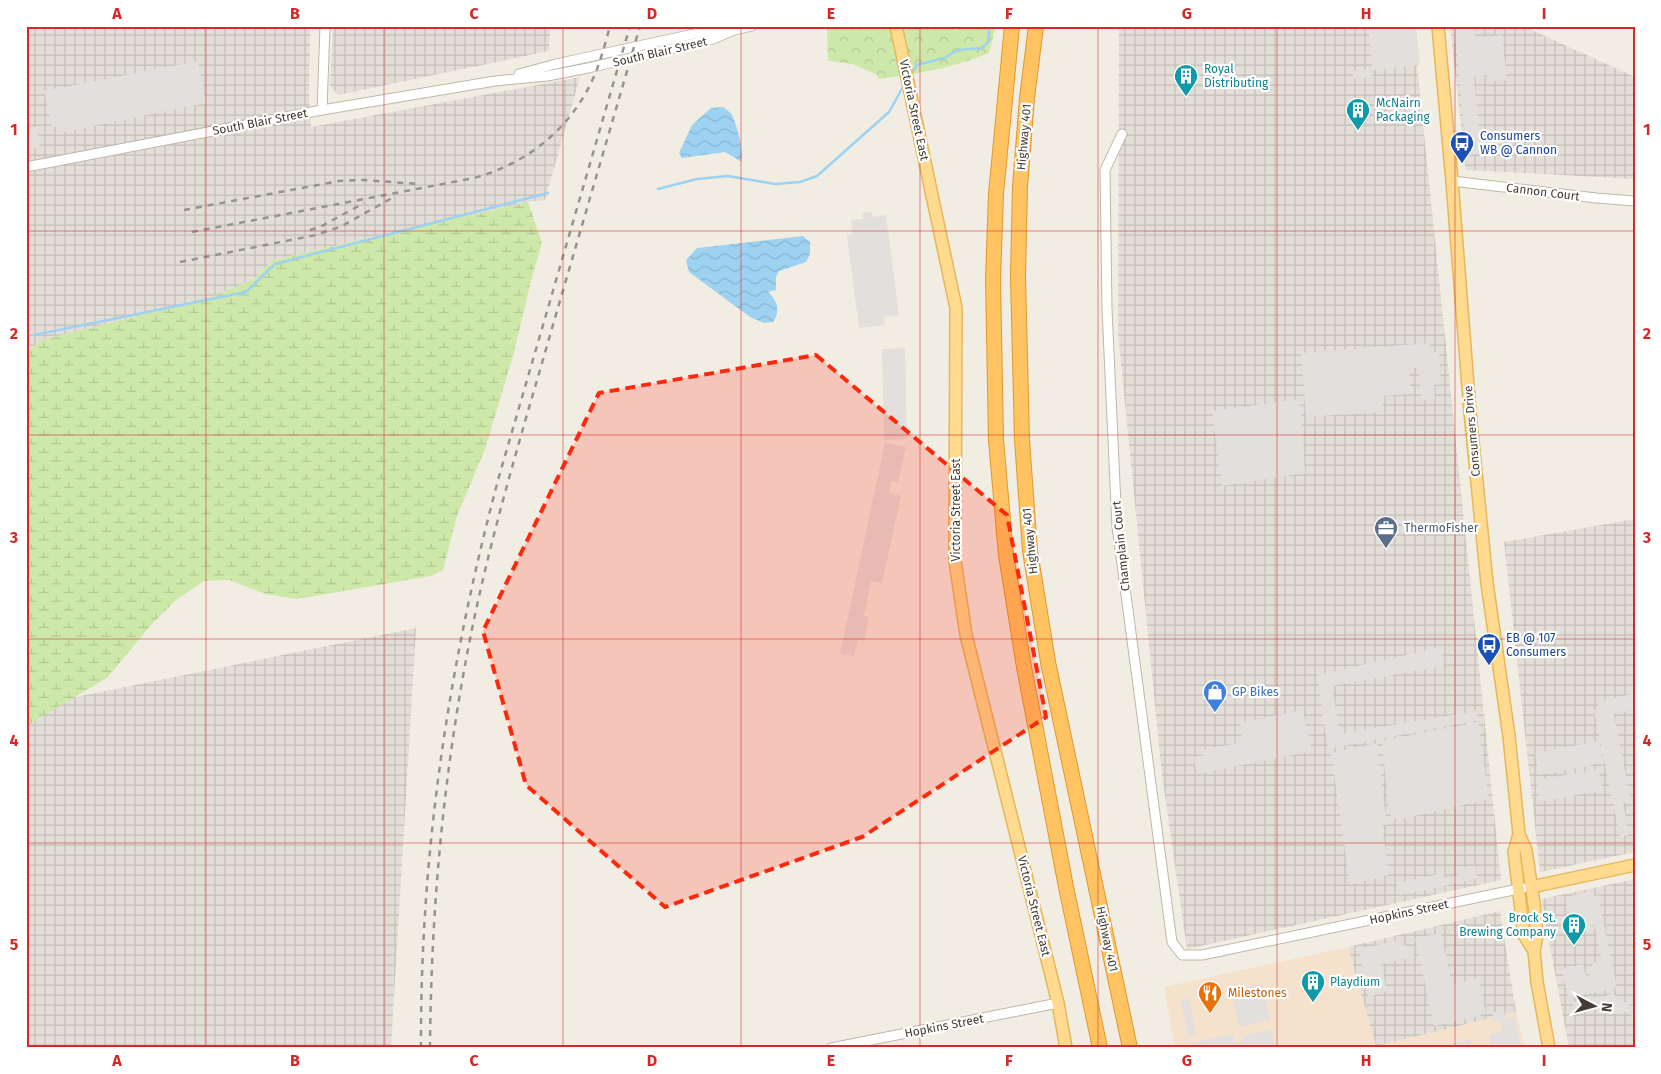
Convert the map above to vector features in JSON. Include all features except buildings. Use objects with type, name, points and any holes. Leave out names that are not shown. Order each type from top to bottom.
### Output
[{"type":"highway","name":"Highway 401","points":[[1012,26],[996,203],[993,279],[996,440],[1006,554],[1024,666],[1066,887],[1100,1048]]},
{"type":"highway","name":"Highway 401","points":[[1036,26],[1027,98],[1020,187],[1018,276],[1022,440],[1030,551],[1048,662],[1130,1048]]},
{"type":"main road","name":"Victoria Street East","points":[[896,26],[956,308],[955,560],[966,635],[1058,1003],[1066,1048]]},
{"type":"main road","name":"Consumers Drive","points":[[1438,26],[1470,412],[1487,583],[1509,736],[1519,834],[1526,850],[1531,887],[1537,935],[1534,951],[1537,982],[1549,1048]]},
{"type":"main road","name":"Consumers Drive","points":[[1519,834],[1514,852],[1518,889],[1524,935],[1534,951]]},
{"type":"main road","name":"Hopkins Street","points":[[1531,887],[1635,865]]},
{"type":"street","points":[[322,110],[326,26]]},
{"type":"street","name":"South Blair Street","points":[[26,168],[322,110],[495,81],[547,76],[588,68],[696,44],[734,30],[752,26]]},
{"type":"street","name":"Champlain Court","points":[[1122,134],[1105,170],[1107,318],[1117,527],[1172,942],[1182,955]]},
{"type":"street","name":"Cannon Court","points":[[1452,181],[1635,201]]},
{"type":"street","name":"Hopkins Street","points":[[1182,955],[1202,955],[1531,887]]},
{"type":"street","name":"Hopkins Street","points":[[831,1048],[1058,1003]]},
{"type":"highlighted area","points":[[816,355],[1007,515],[1046,717],[862,837],[665,907],[526,785],[483,631],[599,393]]},
{"type":"shaded area","points":[[26,26],[310,26],[309,97],[311,127],[580,77],[545,200],[528,202],[273,260],[254,279],[206,299],[42,340],[26,353]]},
{"type":"shaded area","points":[[333,26],[550,26],[549,51],[338,95],[330,85]]},
{"type":"shaded area","points":[[1119,26],[1413,26],[1501,880],[1187,949],[1162,775],[1118,333]]},
{"type":"shaded area","points":[[1368,26],[1416,26],[1420,65],[1373,70]]},
{"type":"shaded area","points":[[1450,26],[1523,26],[1635,77],[1635,179],[1466,170]]},
{"type":"shaded area","points":[[1454,26],[1475,26],[1476,37],[1502,35],[1507,80],[1489,82],[1488,75],[1474,77],[1481,154],[1467,155]]},
{"type":"shaded area","points":[[198,61],[206,103],[59,133],[57,126],[52,127],[44,91]]},
{"type":"shaded area","points":[[1371,69],[1372,77],[1353,79],[1353,71]]},
{"type":"shaded area","points":[[37,127],[40,147],[26,149],[26,129]]},
{"type":"shaded area","points":[[872,212],[873,217],[886,215],[899,315],[884,317],[885,325],[859,328],[847,235],[853,234],[851,220],[863,219],[863,213]]},
{"type":"shaded area","points":[[1430,343],[1431,352],[1439,352],[1441,384],[1434,385],[1435,399],[1421,400],[1419,368],[1409,368],[1411,394],[1382,396],[1383,412],[1306,417],[1301,353]]},
{"type":"shaded area","points":[[905,348],[907,439],[884,440],[882,349]]},
{"type":"shaded area","points":[[1300,399],[1305,473],[1222,486],[1212,411]]},
{"type":"shaded area","points":[[885,443],[906,447],[898,482],[891,481],[889,493],[901,496],[882,583],[871,581],[864,616],[869,617],[864,641],[858,640],[854,656],[840,654]]},
{"type":"shaded area","points":[[1635,519],[1635,852],[1540,872],[1504,542]]},
{"type":"shaded area","points":[[416,628],[391,1048],[26,1048],[26,707]]},
{"type":"shaded area","points":[[1442,647],[1443,666],[1332,686],[1340,734],[1476,711],[1478,720],[1328,749],[1317,675]]},
{"type":"shaded area","points":[[1635,693],[1635,709],[1614,714],[1631,802],[1623,803],[1629,835],[1620,837],[1594,711],[1597,709],[1599,702]]},
{"type":"shaded area","points":[[1303,710],[1312,751],[1197,774],[1194,758],[1204,755],[1203,750],[1243,742],[1239,723]]},
{"type":"shaded area","points":[[1478,722],[1489,799],[1397,820],[1389,814],[1382,741]]},
{"type":"shaded area","points":[[1599,741],[1603,763],[1539,775],[1535,753]]},
{"type":"shaded area","points":[[1377,743],[1387,825],[1382,825],[1389,875],[1350,885],[1331,753]]},
{"type":"shaded area","points":[[1599,769],[1603,790],[1540,802],[1536,780]]},
{"type":"shaded area","points":[[1475,865],[1477,879],[1400,895],[1397,883],[1443,873],[1445,878],[1459,875],[1458,869]]},
{"type":"shaded area","points":[[1635,879],[1635,1048],[1569,1048],[1541,899]]},
{"type":"shaded area","points":[[1593,891],[1594,896],[1598,895],[1617,988],[1568,998],[1562,969],[1583,964],[1586,976],[1594,974],[1592,963],[1602,961],[1594,925],[1572,929],[1565,897]]},
{"type":"shaded area","points":[[1500,911],[1516,1012],[1376,1046],[1348,947]]},
{"type":"shaded area","points":[[1441,933],[1452,984],[1479,978],[1486,1014],[1434,1026],[1415,938]]},
{"type":"shaded area","points":[[1396,941],[1409,947],[1415,957],[1381,964],[1387,991],[1368,997],[1359,949]]},
{"type":"shaded area","points":[[1348,947],[1376,1046],[1516,1012],[1525,1048],[1175,1048],[1164,987]]},
{"type":"shaded area","points":[[1263,984],[1270,1020],[1239,1027],[1231,990]]},
{"type":"shaded area","points":[[1613,994],[1635,1009],[1635,1017],[1626,1012],[1614,1014],[1612,1004],[1574,1012],[1572,1002]]},
{"type":"shaded area","points":[[1189,998],[1196,1034],[1188,1036],[1181,1000]]},
{"type":"shaded area","points":[[1504,1010],[1506,1019],[1515,1017],[1521,1048],[1486,1048],[1491,1046],[1489,1034],[1502,1031],[1500,1021],[1493,1022],[1492,1013]]},
{"type":"shaded area","points":[[1272,1030],[1275,1048],[1191,1048],[1190,1043],[1233,1034],[1235,1043],[1244,1041],[1243,1035]]},
{"type":"shaded area","points":[[1470,1039],[1472,1047],[1432,1048]]},
{"type":"green space","points":[[827,26],[996,26],[989,53],[935,70],[878,79],[877,75],[852,64],[828,61]]},
{"type":"green space","points":[[528,202],[542,243],[513,356],[485,449],[457,516],[443,570],[431,576],[297,599],[266,594],[229,580],[204,581],[176,600],[151,625],[107,678],[26,726],[26,353],[42,340],[206,299],[254,279],[273,260]]},
{"type":"water","points":[[723,107],[732,115],[736,126],[741,145],[742,162],[725,152],[682,158],[679,153],[692,125],[711,108]]},
{"type":"water","points":[[803,236],[810,242],[810,254],[806,262],[779,271],[776,277],[776,290],[768,292],[777,306],[777,314],[773,322],[764,323],[750,317],[689,272],[686,260],[697,248]]},
{"type":"waterway","points":[[913,71],[917,65],[944,58],[958,50],[982,48],[988,42],[990,26]]},
{"type":"waterway","points":[[658,189],[697,179],[728,176],[775,184],[800,182],[817,176],[889,112],[903,87]]},
{"type":"waterway","points":[[34,335],[246,292],[275,264],[548,193]]},
{"type":"railway","points":[[192,232],[474,178],[511,164],[544,143],[571,115],[592,81],[610,26]]},
{"type":"railway","points":[[421,1048],[422,975],[432,830],[452,686],[466,615],[500,473],[630,26]]},
{"type":"railway","points":[[430,1048],[439,853],[450,756],[473,623],[509,478],[640,26]]},
{"type":"railway","points":[[184,210],[339,181],[363,180],[418,184]]},
{"type":"railway","points":[[180,262],[316,235],[342,226],[392,198]]},
{"type":"railway","points":[[310,230],[320,227],[364,203]]},
{"type":"place","name":"Royal Distributing","points":[[1186,97]]},
{"type":"place","name":"McNairn Packaging","points":[[1358,131]]},
{"type":"place","name":"Consumers WB @ Cannon","points":[[1462,164]]},
{"type":"place","name":"ThermoFisher","points":[[1386,549]]},
{"type":"place","name":"EB @ 107 Consumers","points":[[1489,666]]},
{"type":"place","name":"GP Bikes","points":[[1215,713]]},
{"type":"place","name":"Brock St. Brewing Company","points":[[1574,946]]},
{"type":"place","name":"Playdium","points":[[1313,1003]]},
{"type":"place","name":"Milestones","points":[[1210,1014]]}]
